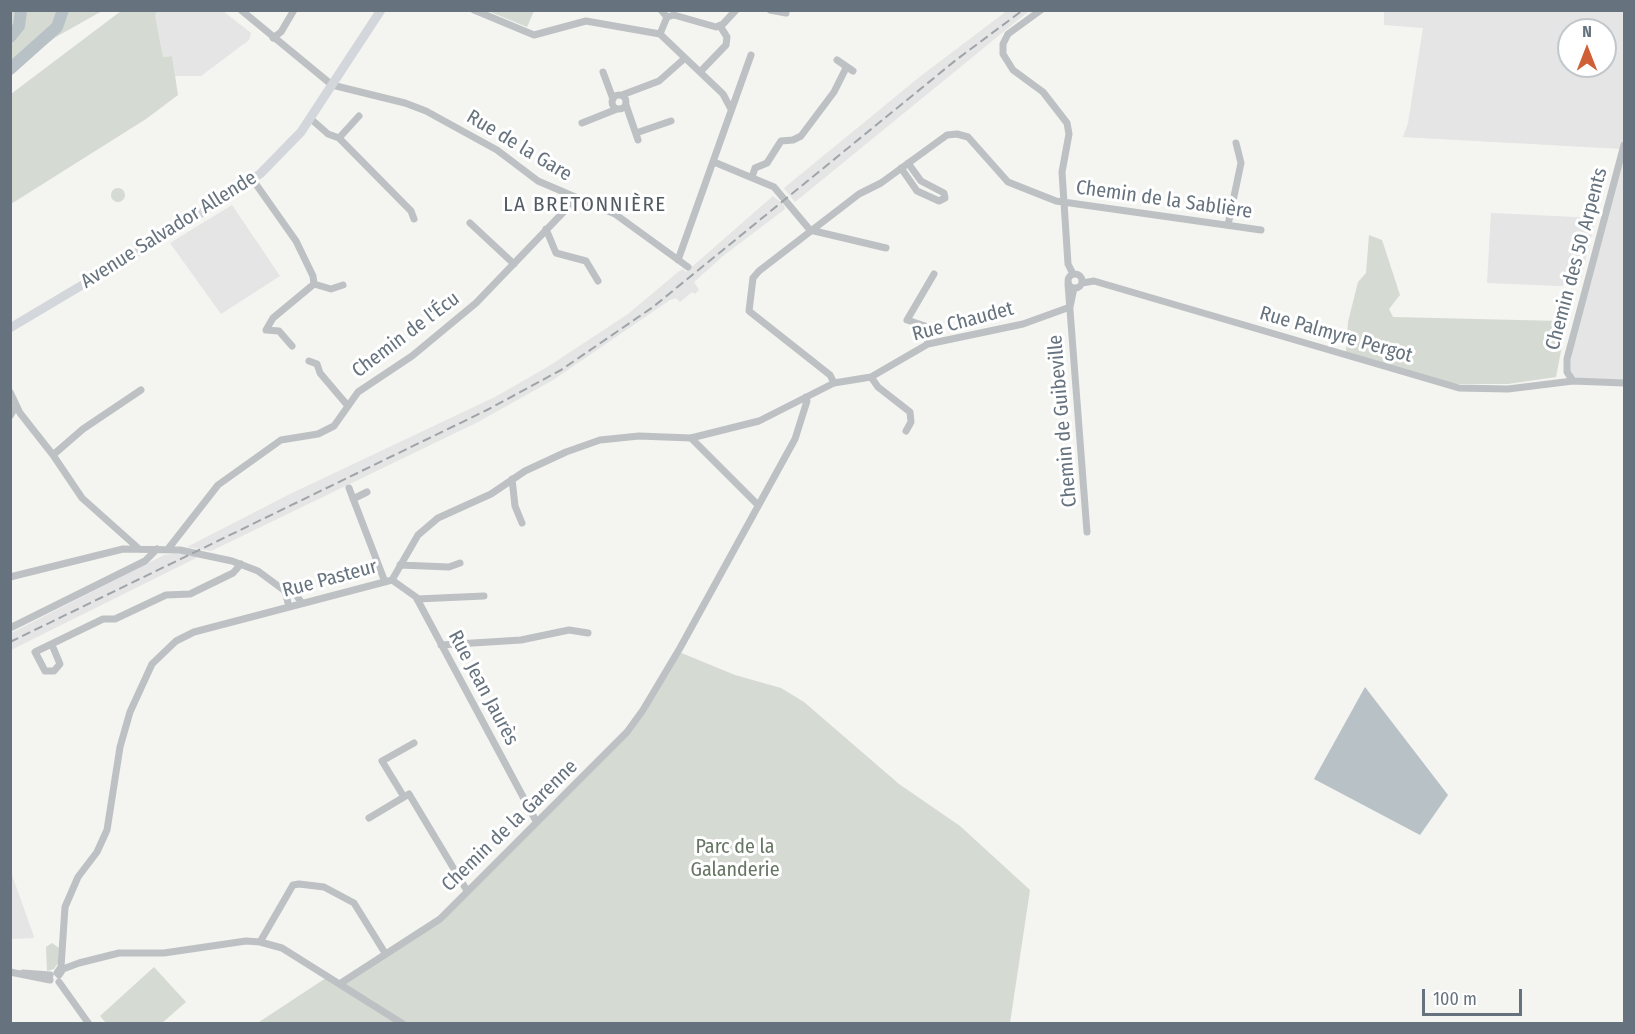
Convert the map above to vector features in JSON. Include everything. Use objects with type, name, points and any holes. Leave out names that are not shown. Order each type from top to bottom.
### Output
[{"type":"main road","name":"Avenue Salvador Allende","points":[[10,328],[183,225],[253,180],[285,152],[311,119],[381,10]]},
{"type":"street","points":[[241,10],[332,85]]},
{"type":"street","points":[[273,38],[281,32],[294,10]]},
{"type":"street","points":[[474,10],[534,35],[586,21],[660,34],[723,94],[731,109]]},
{"type":"street","points":[[661,10],[720,26],[727,37],[726,45],[700,72]]},
{"type":"street","points":[[720,26],[736,10]]},
{"type":"street","points":[[770,10],[786,12]]},
{"type":"street","points":[[1041,10],[1008,33],[1003,44],[1003,54],[1012,70],[1043,92],[1065,118],[1069,134],[1062,172],[1068,264],[1073,274],[1081,280],[1071,286]]},
{"type":"street","points":[[660,34],[673,14]]},
{"type":"street","points":[[678,260],[752,55]]},
{"type":"street","points":[[613,99],[659,81],[685,58]]},
{"type":"street","points":[[752,177],[755,168],[767,163],[781,141],[793,140],[801,136],[834,92],[849,69],[837,60]]},
{"type":"street","points":[[603,72],[613,104],[617,109]]},
{"type":"street","name":"Rue de la Gare","points":[[332,85],[405,103],[426,111],[497,150],[538,181],[615,214],[688,267]]},
{"type":"street","points":[[622,95],[626,99],[637,137],[670,121]]},
{"type":"street","points":[[582,123],[626,105]]},
{"type":"street","points":[[339,138],[359,116]]},
{"type":"street","points":[[311,119],[328,134],[339,138],[411,211],[414,219]]},
{"type":"street","name":"Chemin de la Sablière","points":[[834,383],[830,375],[749,311],[755,274],[859,194],[947,135],[962,135],[972,140],[1008,182],[1064,202],[1261,230]]},
{"type":"street","points":[[1228,225],[1241,163],[1236,143]]},
{"type":"street","name":"Chemin des 50 Arpents","points":[[1573,381],[1567,372],[1567,358],[1624,145]]},
{"type":"street","points":[[714,162],[774,187],[810,230],[886,249]]},
{"type":"street","points":[[901,168],[917,190],[939,201],[945,198],[944,193],[921,181],[908,163]]},
{"type":"street","points":[[253,180],[296,241],[313,276],[314,284]]},
{"type":"street","name":"Chemin de l'Écu","points":[[168,549],[218,485],[281,440],[326,431],[334,426],[364,387],[412,356],[456,321],[577,198]]},
{"type":"street","points":[[470,223],[514,264]]},
{"type":"street","points":[[546,229],[556,253],[586,261],[598,281]]},
{"type":"street","points":[[928,344],[925,326],[908,320],[934,274]]},
{"type":"street","points":[[1070,307],[1069,277],[1073,274]]},
{"type":"street","name":"Rue Palmyre Pergot","points":[[1081,280],[1094,281],[1459,388],[1508,389],[1573,381],[1624,382]]},
{"type":"street","points":[[314,284],[331,290],[343,285]]},
{"type":"street","points":[[291,346],[279,331],[266,330],[273,318],[314,284]]},
{"type":"street","name":"Rue Chaudet","points":[[834,383],[871,377],[928,344],[1023,324],[1070,307]]},
{"type":"street","name":"Chemin de Guibeville","points":[[1070,307],[1087,532]]},
{"type":"street","points":[[309,361],[317,364],[320,373],[348,406]]},
{"type":"street","points":[[871,377],[878,387],[910,412],[911,422],[906,430]]},
{"type":"street","name":"Rue Pasteur","points":[[55,977],[61,967],[65,907],[78,877],[98,852],[107,831],[123,732],[152,664],[167,648],[184,637],[289,606],[388,581],[418,535],[438,518],[491,494],[512,479],[566,452],[600,440],[639,436],[691,438],[759,421],[834,383]]},
{"type":"street","points":[[53,455],[83,429],[141,390]]},
{"type":"street","points":[[10,392],[16,406],[82,498],[138,548]]},
{"type":"street","name":"Chemin de la Garenne","points":[[341,983],[440,919],[466,889],[596,766],[643,710],[795,439],[807,401],[806,397]]},
{"type":"street","points":[[10,416],[16,406]]},
{"type":"street","points":[[691,438],[757,504]]},
{"type":"street","points":[[512,479],[515,506],[522,523]]},
{"type":"street","points":[[349,488],[388,581]]},
{"type":"street","points":[[353,499],[367,492]]},
{"type":"street","points":[[10,577],[42,572],[108,552],[138,548],[168,549],[241,564],[293,591],[302,603]]},
{"type":"street","points":[[10,628],[145,561],[157,549]]},
{"type":"street","points":[[400,565],[449,567],[460,563]]},
{"type":"street","points":[[52,645],[103,619],[115,619],[166,595],[190,594],[233,573],[241,564]]},
{"type":"street","name":"Rue Jean Jaurès","points":[[388,581],[417,599],[536,821]]},
{"type":"street","points":[[280,586],[285,591],[289,606]]},
{"type":"street","points":[[417,599],[484,596]]},
{"type":"street","points":[[441,645],[521,640],[568,630],[588,633]]},
{"type":"street","points":[[404,797],[382,761],[414,743]]},
{"type":"street","points":[[369,818],[408,794],[466,889]]},
{"type":"street","points":[[260,942],[293,885],[299,884],[324,887],[354,903],[385,953]]},
{"type":"street","points":[[55,977],[63,969],[119,953],[164,953],[246,941],[260,942],[282,948],[404,1023]]},
{"type":"street","points":[[10,972],[55,977],[89,1023]]},
{"type":"shaded area","points":[[1008,10],[1029,11],[795,202],[784,188],[922,75]]},
{"type":"shaded area","points":[[158,11],[223,11],[251,33],[249,40],[201,76],[175,76],[172,56],[163,57],[155,15]]},
{"type":"shaded area","points":[[1384,11],[1624,11],[1624,383],[1573,381],[1566,358],[1604,206],[1623,149],[1403,137],[1408,123],[1423,28],[1384,25]]},
{"type":"shaded area","points":[[773,196],[784,205],[785,209],[723,256],[694,282],[699,290],[695,294],[692,292],[680,302],[676,298],[670,300],[553,380],[478,422],[211,551],[187,547],[290,494],[495,397],[549,366],[628,314],[678,272],[683,269],[686,272]]},
{"type":"shaded area","points":[[232,205],[280,276],[221,314],[170,243]]},
{"type":"shaded area","points":[[1491,213],[1596,218],[1581,278],[1561,286],[1487,283]]},
{"type":"shaded area","points":[[177,553],[198,557],[11,650],[11,633],[164,555]]},
{"type":"shaded area","points":[[1365,687],[1448,795],[1420,835],[1314,779]]},
{"type":"shaded area","points":[[12,875],[33,934],[34,938],[11,939]]},
{"type":"green space","points":[[10,11],[102,11],[56,37],[11,70]]},
{"type":"green space","points":[[121,11],[158,11],[155,15],[163,57],[172,56],[178,95],[146,119],[11,204],[11,94]]},
{"type":"green space","points":[[488,11],[534,11],[527,27]]},
{"type":"green space","points":[[118,188],[123,190],[125,195],[123,200],[118,202],[113,200],[111,195],[113,190]]},
{"type":"green space","points":[[1369,235],[1382,240],[1400,295],[1389,309],[1393,317],[1561,321],[1565,330],[1556,377],[1508,384],[1456,384],[1346,352],[1348,322],[1358,282],[1366,273]]},
{"type":"green space","name":"Parc de la Galanderie","points":[[679,652],[735,675],[781,688],[804,702],[899,784],[960,826],[1030,890],[1010,1023],[256,1024],[329,976],[341,983],[440,919],[627,733]]},
{"type":"green space","points":[[52,943],[59,948],[58,963],[54,969],[47,971],[46,947]]},
{"type":"green space","points":[[154,967],[186,1002],[162,1023],[106,1023],[100,1016]]},
{"type":"waterway","points":[[10,37],[19,26],[21,10]]},
{"type":"waterway","points":[[10,69],[57,27],[63,10]]},
{"type":"railway","points":[[10,642],[487,410],[561,370],[653,307],[956,60],[1023,10]]},
{"type":"district","name":"LA BRETONNIÈRE","points":[[585,205]]}]
